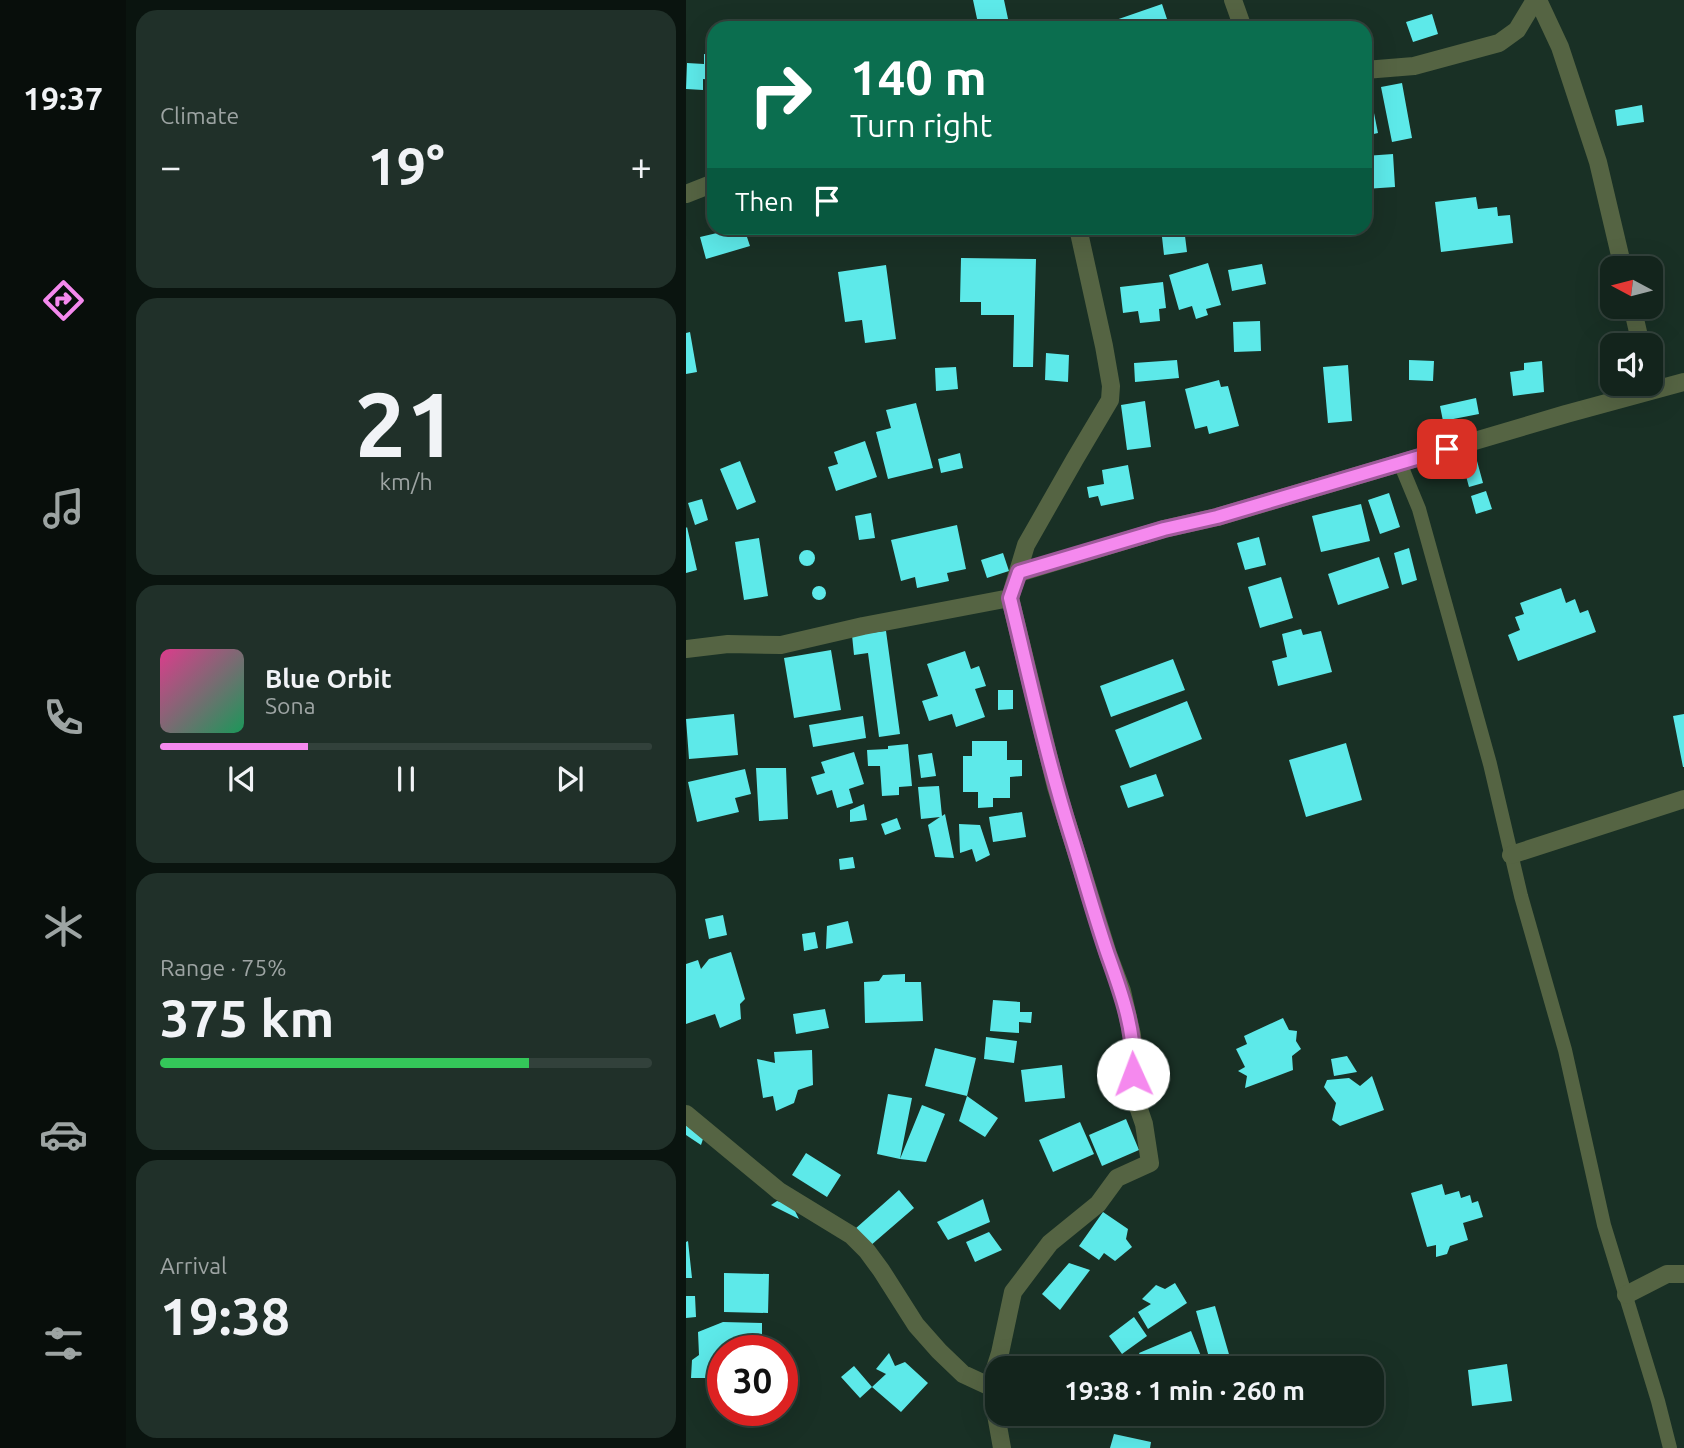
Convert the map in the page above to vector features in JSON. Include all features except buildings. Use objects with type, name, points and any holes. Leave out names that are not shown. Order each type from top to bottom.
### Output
[{"type":"street","points":[[1233,0],[1240,21]]},
{"type":"street","points":[[1372,69],[1414,66],[1499,43],[1517,30],[1536,0]]},
{"type":"street","points":[[1536,0],[1560,47],[1598,162],[1620,256]]},
{"type":"street","points":[[686,194],[707,186]]},
{"type":"street","points":[[999,1356],[1013,1292],[1050,1243],[1098,1204],[1116,1178],[1150,1163],[1144,1124],[1132,1088],[1132,1035],[1122,991],[1056,787],[1010,598],[1026,545],[1110,400],[1111,386],[1104,346],[1080,235]]},
{"type":"street","points":[[1663,385],[1684,382]]},
{"type":"street","points":[[1019,572],[1164,529],[1217,517],[1621,396]]},
{"type":"street","points":[[686,649],[728,644],[780,645],[1010,598]]},
{"type":"street","points":[[1511,855],[1684,799]]},
{"type":"street","points":[[686,1114],[779,1191],[851,1235],[867,1251],[916,1325],[939,1351],[963,1374],[985,1384]]},
{"type":"street","points":[[1626,1295],[1667,1274],[1684,1274]]},
{"type":"street","points":[[998,1426],[1002,1448]]},
{"type":"lane","points":[[1400,463],[1419,509],[1490,764],[1521,896],[1564,1050],[1604,1224],[1670,1448]]},
{"type":"route","points":[[1133,1074],[1132,1035],[1122,991],[1056,787],[1010,598],[1019,572],[1447,449]]}]
